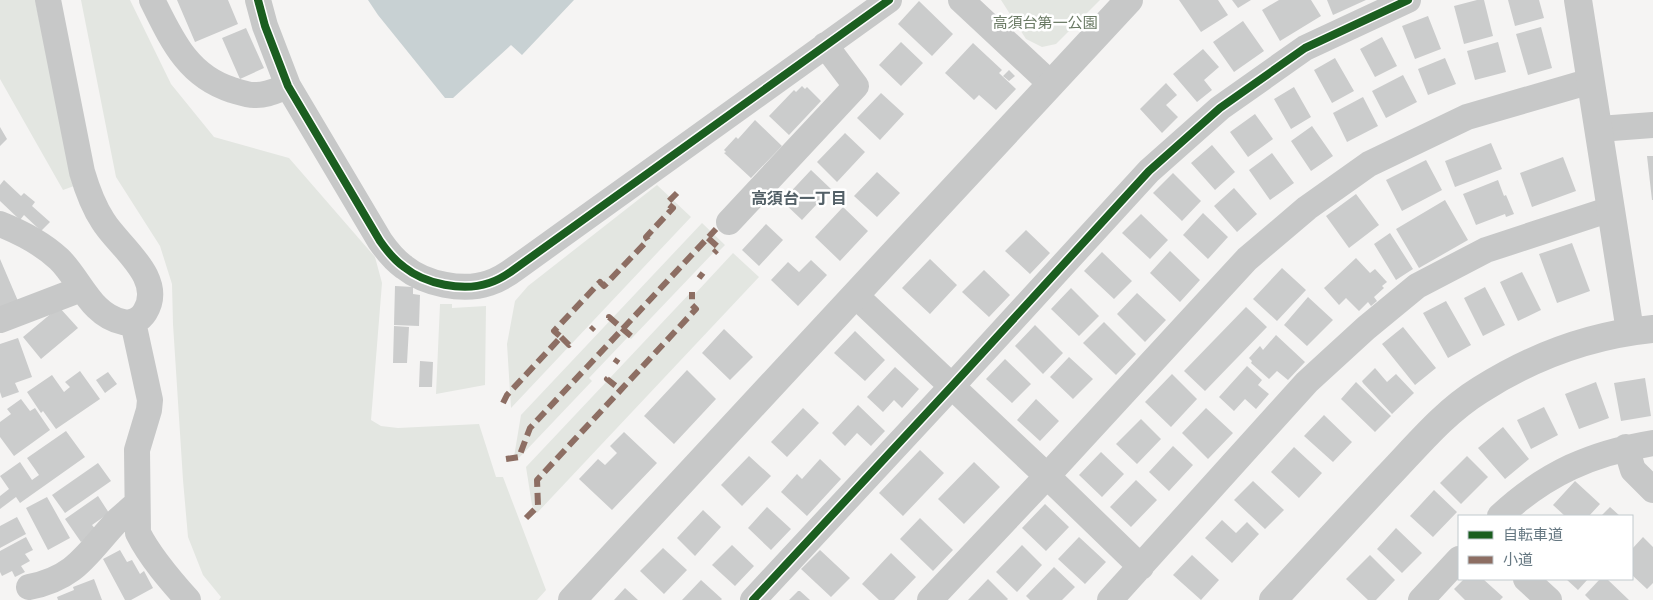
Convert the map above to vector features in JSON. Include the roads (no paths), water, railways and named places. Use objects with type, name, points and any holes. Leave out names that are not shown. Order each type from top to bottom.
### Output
[{"type":"street","points":[[0,224],[38,244],[57,257],[65,265],[87,297],[105,314],[121,322],[133,322],[141,317],[148,307],[149,284],[143,271],[103,223],[88,192],[82,172],[48,0]]},
{"type":"street","points":[[152,0],[184,59],[210,80],[224,88],[253,96],[266,94],[288,86]]},
{"type":"street","points":[[258,0],[265,26],[288,86],[380,241],[395,260],[405,268],[428,280],[455,286],[489,283],[516,268],[889,0]]},
{"type":"street","points":[[961,0],[1050,84]]},
{"type":"street","points":[[572,600],[1129,0]]},
{"type":"street","points":[[752,600],[952,386],[1149,170],[1220,108],[1305,48],[1408,0]]},
{"type":"street","points":[[1273,600],[1440,421],[1479,391],[1522,366],[1560,349],[1641,330],[1612,209],[1578,0]]},
{"type":"street","points":[[729,222],[856,86],[825,45]]},
{"type":"street","points":[[930,600],[1048,476],[1246,259],[1306,208],[1369,164],[1466,117],[1591,81]]},
{"type":"street","points":[[1599,129],[1653,125]]},
{"type":"street","points":[[1110,600],[1307,382],[1366,328],[1417,286],[1486,250],[1612,209]]},
{"type":"street","points":[[0,320],[81,289]]},
{"type":"street","points":[[855,295],[1048,476],[1141,567]]},
{"type":"street","points":[[133,322],[150,400],[149,410],[137,450],[138,533],[142,542],[188,600]]},
{"type":"street","points":[[1501,515],[1534,488],[1569,467],[1626,447],[1653,443]]},
{"type":"street","points":[[1626,447],[1632,470],[1653,490]]},
{"type":"street","points":[[29,587],[46,583],[65,574],[88,556],[118,520],[137,504]]},
{"type":"street","points":[[1421,600],[1458,560]]},
{"type":"street","points":[[1527,580],[1549,600]]},
{"type":"district","name":"高須台一丁目","points":[[799,198]]},
{"type":"park label","name":"高須台第一公園","points":[[1045,23]]}]
